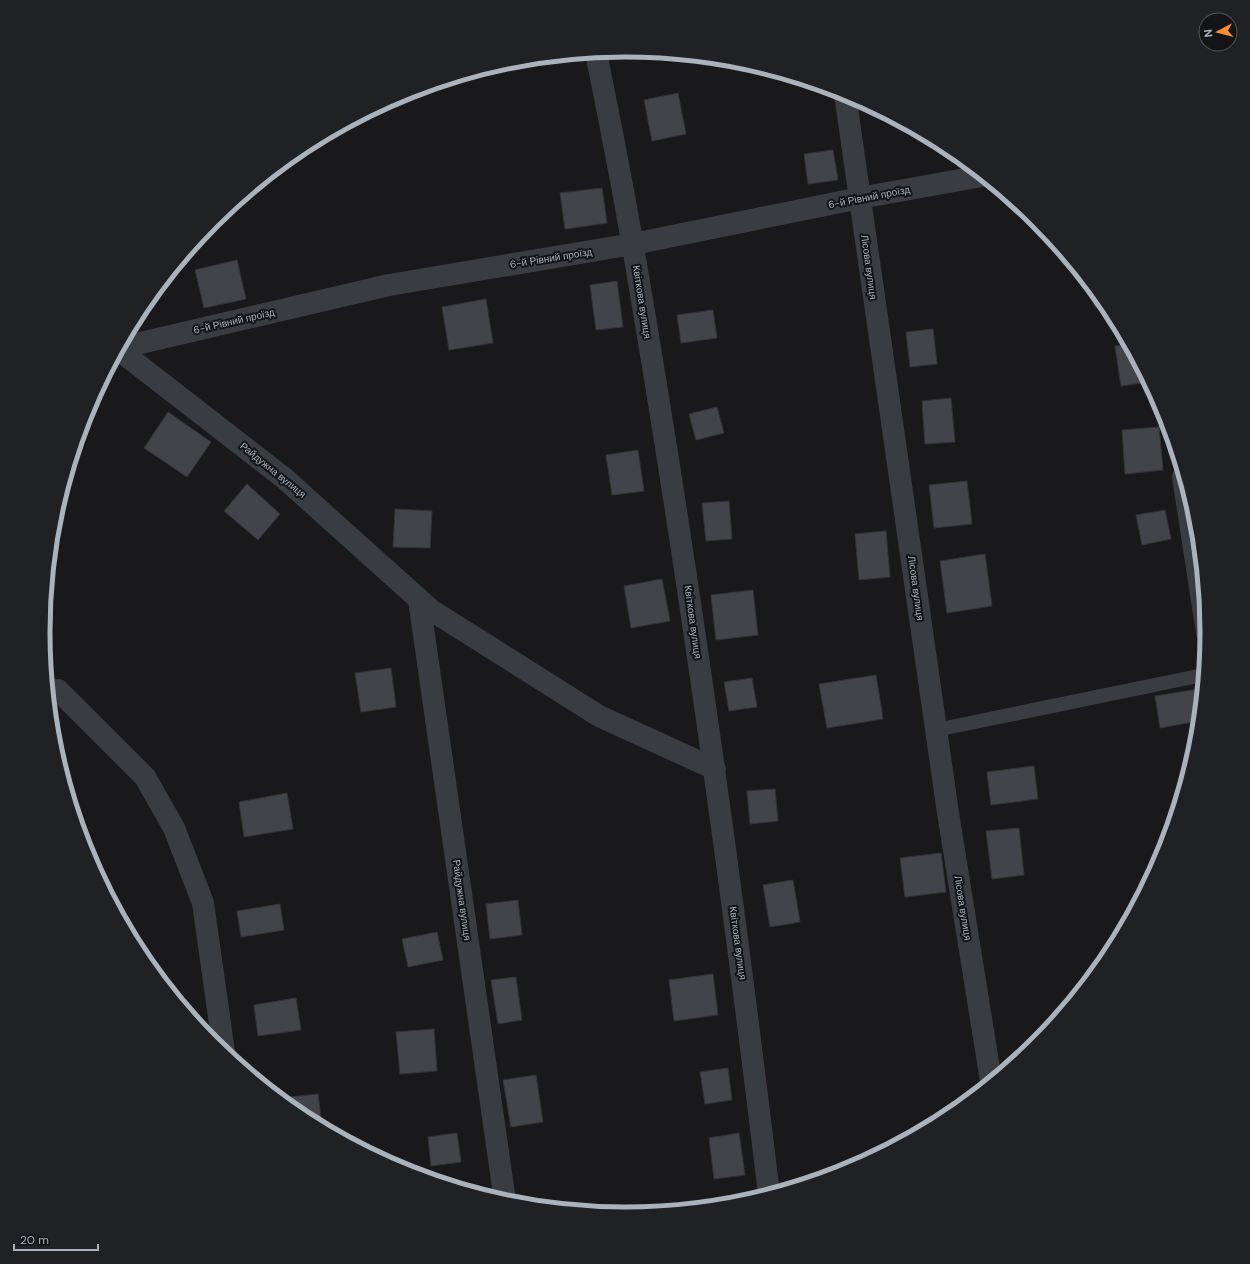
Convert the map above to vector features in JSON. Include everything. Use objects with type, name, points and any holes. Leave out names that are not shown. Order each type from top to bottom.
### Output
[{"type":"street","name":"Квіткова вулиця","points":[[597,58],[633,244],[683,555],[715,769],[768,1188]]},
{"type":"street","name":"Лісова вулиця","points":[[846,101],[936,730],[990,1075]]},
{"type":"street","name":"6-й Рівний проїзд","points":[[127,344],[132,345],[389,284],[633,244],[860,198],[976,177]]},
{"type":"street","name":"Райдужна вулиця","points":[[122,353],[284,478],[431,610],[599,716],[715,769]]},
{"type":"street","name":"Райдужна вулиця","points":[[419,600],[504,1194]]},
{"type":"street","points":[[58,690],[145,777],[174,828],[203,903],[223,1043]]},
{"type":"lane","points":[[936,730],[1198,676]]},
{"type":"building","points":[[678,93],[686,134],[652,141],[644,100]]},
{"type":"building","points":[[833,150],[838,180],[808,184],[804,154]]},
{"type":"building","points":[[602,188],[607,223],[565,229],[560,193]]},
{"type":"building","points":[[237,260],[246,299],[204,308],[195,270]]},
{"type":"building","points":[[617,281],[623,327],[596,330],[590,285]]},
{"type":"building","points":[[486,299],[493,343],[449,350],[442,307]]},
{"type":"building","points":[[1094,301],[1099,307],[1095,307]]},
{"type":"building","points":[[713,310],[717,338],[681,343],[677,315]]},
{"type":"building","points":[[933,329],[937,364],[910,367],[906,332]]},
{"type":"building","points":[[1123,345],[1143,383],[1121,386],[1115,346]]},
{"type":"building","points":[[951,398],[955,442],[925,444],[922,401]]},
{"type":"building","points":[[717,407],[724,433],[696,440],[689,414]]},
{"type":"building","points":[[168,412],[211,442],[187,477],[144,448]]},
{"type":"building","points":[[1159,427],[1163,470],[1125,474],[1122,430]]},
{"type":"building","points":[[638,450],[644,491],[612,495],[606,455]]},
{"type":"building","points":[[967,481],[972,524],[934,528],[929,485]]},
{"type":"building","points":[[247,484],[280,514],[258,540],[224,511]]},
{"type":"building","points":[[729,501],[732,539],[706,541],[702,503]]},
{"type":"building","points":[[395,509],[432,511],[430,548],[393,547]]},
{"type":"building","points":[[1165,510],[1171,539],[1142,545],[1136,515]]},
{"type":"building","points":[[886,531],[890,577],[859,580],[855,534]]},
{"type":"building","points":[[985,554],[992,606],[947,613],[940,561]]},
{"type":"building","points":[[662,579],[670,621],[631,628],[624,586]]},
{"type":"building","points":[[753,590],[758,635],[716,640],[711,595]]},
{"type":"building","points":[[391,668],[396,707],[361,712],[355,673]]},
{"type":"building","points":[[876,675],[883,719],[827,728],[819,684]]},
{"type":"building","points":[[752,678],[757,707],[729,711],[724,682]]},
{"type":"building","points":[[1197,689],[1193,722],[1160,728],[1155,696]]},
{"type":"building","points":[[1034,766],[1038,799],[991,805],[987,772]]},
{"type":"building","points":[[775,789],[778,821],[750,824],[747,791]]},
{"type":"building","points":[[287,793],[293,829],[244,837],[239,802]]},
{"type":"building","points":[[1019,828],[1024,875],[992,879],[986,831]]},
{"type":"building","points":[[941,853],[946,892],[905,897],[900,858]]},
{"type":"building","points":[[793,880],[800,922],[770,927],[763,885]]},
{"type":"building","points":[[518,900],[522,935],[490,939],[486,904]]},
{"type":"building","points":[[280,904],[284,930],[241,937],[237,911]]},
{"type":"building","points":[[437,932],[443,960],[408,967],[402,939]]},
{"type":"building","points":[[713,974],[718,1015],[674,1021],[669,980]]},
{"type":"building","points":[[516,977],[522,1020],[498,1024],[491,980]]},
{"type":"building","points":[[296,998],[301,1030],[258,1036],[254,1005]]},
{"type":"building","points":[[434,1029],[437,1071],[400,1074],[396,1032]]},
{"type":"building","points":[[728,1068],[732,1100],[705,1104],[700,1072]]},
{"type":"building","points":[[536,1075],[543,1122],[511,1127],[503,1080]]},
{"type":"building","points":[[318,1094],[321,1120],[306,1110],[288,1097]]},
{"type":"building","points":[[457,1133],[461,1162],[431,1166],[428,1137]]},
{"type":"building","points":[[739,1133],[745,1175],[714,1179],[709,1138]]}]
